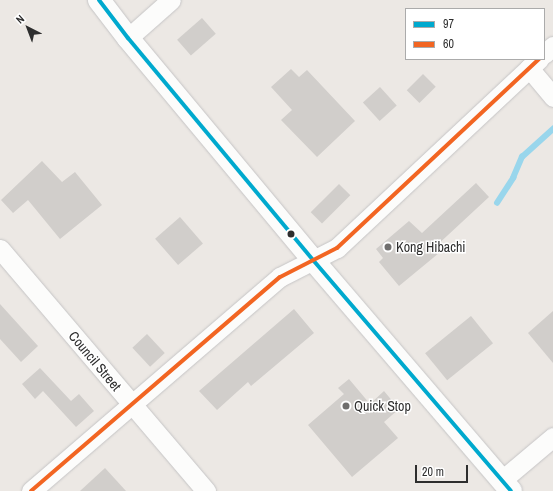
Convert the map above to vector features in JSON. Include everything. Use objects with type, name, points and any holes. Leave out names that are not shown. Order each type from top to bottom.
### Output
[{"type":"main road","points":[[99,0],[128,38],[313,260],[507,486]]},
{"type":"street","points":[[128,38],[171,0]]},
{"type":"street","points":[[545,53],[553,46]]},
{"type":"street","points":[[31,491],[133,405],[280,277],[337,248],[534,64],[553,97]]},
{"type":"street","name":"Council Street","points":[[0,249],[206,491]]},
{"type":"street","points":[[507,486],[553,436]]},
{"type":"building","points":[[202,18],[216,34],[191,55],[177,40]]},
{"type":"building","points":[[291,69],[299,77],[307,70],[355,121],[317,157],[281,120],[292,110],[271,87]]},
{"type":"building","points":[[423,74],[436,87],[419,103],[407,90]]},
{"type":"building","points":[[380,87],[397,106],[380,121],[363,102]]},
{"type":"building","points":[[42,161],[62,182],[75,172],[102,205],[60,239],[28,200],[13,213],[1,200]]},
{"type":"building","points":[[476,183],[489,197],[434,248],[439,253],[399,286],[379,262],[383,258],[376,249],[409,221],[422,233]]},
{"type":"building","points":[[339,184],[350,195],[322,224],[311,212]]},
{"type":"building","points":[[180,217],[203,243],[178,265],[155,239]]},
{"type":"building","points":[[0,304],[38,346],[21,362],[0,339]]},
{"type":"building","points":[[294,309],[314,333],[251,386],[248,382],[217,410],[199,391]]},
{"type":"building","points":[[553,311],[553,363],[528,333]]},
{"type":"building","points":[[471,316],[493,343],[447,380],[425,353]]},
{"type":"building","points":[[147,334],[165,353],[150,367],[132,348]]},
{"type":"building","points":[[40,368],[71,401],[79,394],[94,411],[76,427],[43,391],[35,399],[22,384]]},
{"type":"building","points":[[349,379],[370,404],[384,391],[399,409],[384,422],[398,438],[352,477],[308,425],[344,394],[338,388]]},
{"type":"building","points":[[105,468],[126,491],[80,491]]},
{"type":"waterway","points":[[497,203],[513,178],[522,157],[553,129]]},
{"type":"transit line","name":"97","points":[[99,0],[128,38],[313,260],[511,491]]},
{"type":"transit line","name":"60","points":[[31,491],[280,277],[337,248],[538,60]]},
{"type":"place","name":"Kong Hibachi","points":[[388,247]]},
{"type":"place","name":"Quick Stop","points":[[346,406]]}]
